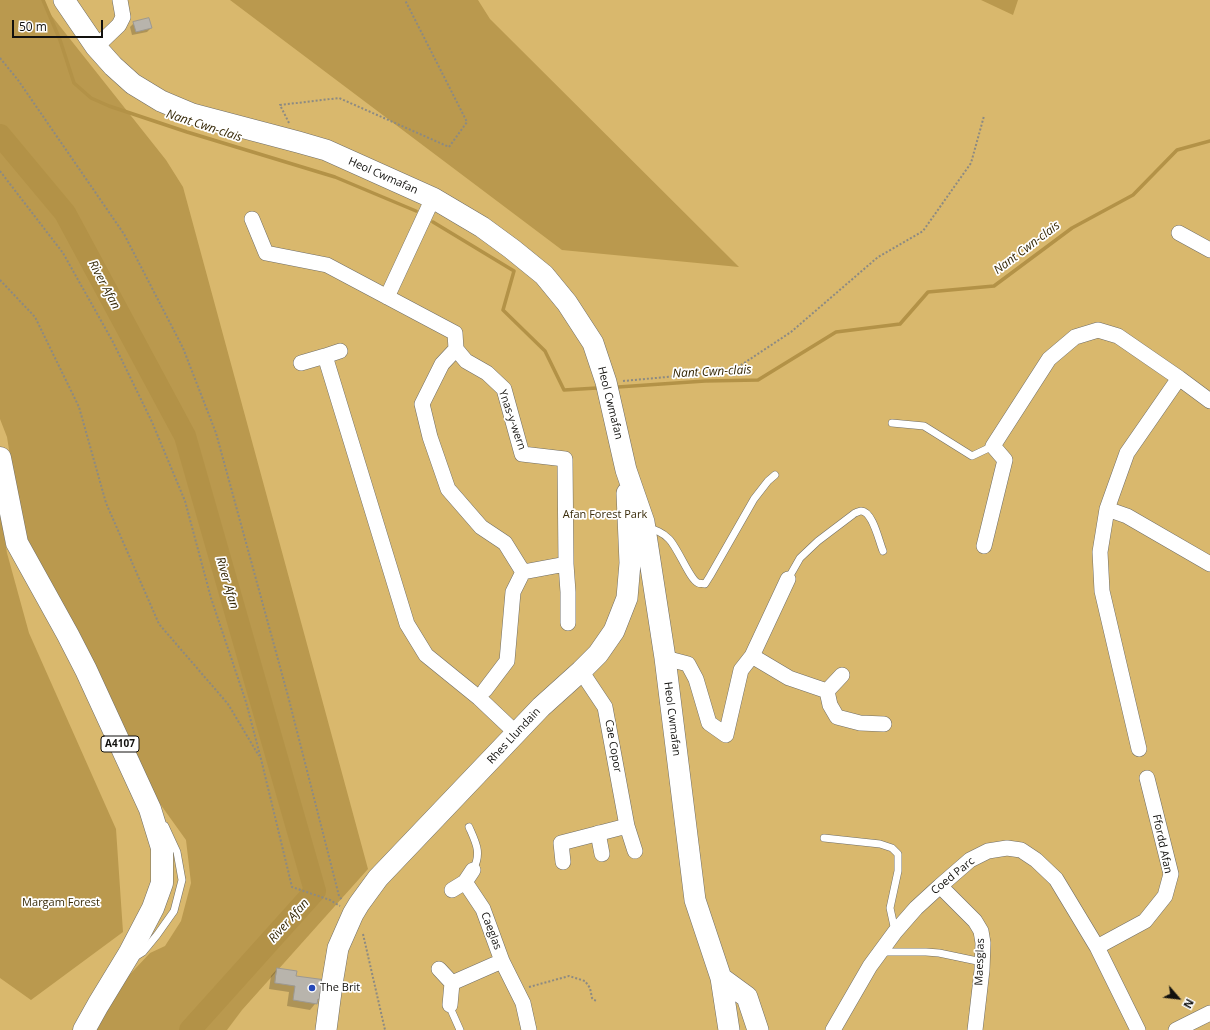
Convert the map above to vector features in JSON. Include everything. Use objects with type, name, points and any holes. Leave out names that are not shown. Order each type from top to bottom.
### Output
[{"type":"main road","name":"Heol Cwmafan","points":[[64,0],[96,47],[113,66],[133,84],[161,101],[192,114],[326,150],[433,198],[482,227],[512,249],[544,275],[567,303],[592,343],[606,382],[626,470],[644,522],[664,658],[695,900],[721,978],[729,1030]]},
{"type":"main road","name":"A4107","points":[[0,458],[17,543],[79,656],[150,809],[162,848],[162,883],[153,908],[84,1030]]},
{"type":"main road","name":"Rhes Llundain","points":[[326,1030],[338,948],[353,914],[367,892],[378,878],[541,707],[598,654],[614,631],[627,598],[630,563],[626,470]]},
{"type":"main road","points":[[721,978],[748,997],[758,1030]]},
{"type":"street","points":[[96,47],[119,25],[123,18],[120,0]]},
{"type":"street","points":[[387,297],[433,198]]},
{"type":"street","points":[[252,219],[266,253],[327,265],[455,333],[456,349],[442,364],[422,404],[430,437],[448,490],[481,527],[505,543],[523,572]]},
{"type":"street","points":[[1179,233],[1210,250]]},
{"type":"street","points":[[984,546],[1006,460],[993,446],[1050,360],[1075,337],[1098,330],[1118,336],[1210,401]]},
{"type":"street","name":"Ynas-y-wern","points":[[456,349],[466,361],[487,373],[504,389],[522,454],[565,459],[566,564]]},
{"type":"street","points":[[301,363],[340,351]]},
{"type":"street","points":[[325,356],[407,624],[426,655],[479,698],[516,734]]},
{"type":"street","points":[[1139,749],[1102,591],[1100,552],[1107,509],[1127,453],[1179,378]]},
{"type":"street","points":[[1107,509],[1127,516],[1210,564]]},
{"type":"street","points":[[523,572],[566,564],[568,623]]},
{"type":"street","points":[[485,690],[507,661],[513,592],[523,572]]},
{"type":"street","points":[[664,658],[688,664],[696,679],[710,724],[726,735],[741,670],[752,656],[788,579]]},
{"type":"street","points":[[752,656],[788,678],[827,691]]},
{"type":"street","name":"Cae Copor","points":[[581,671],[606,707],[628,826],[635,851]]},
{"type":"street","points":[[827,691],[842,675]]},
{"type":"street","points":[[827,691],[830,705],[837,717],[860,723],[884,724]]},
{"type":"street","name":"Ffordd Afan","points":[[1098,947],[1145,921],[1165,896],[1171,874],[1147,778]]},
{"type":"street","points":[[563,862],[561,843],[628,826]]},
{"type":"street","points":[[598,833],[602,854]]},
{"type":"street","name":"Coed Parc","points":[[833,1030],[870,966],[895,932],[916,908],[970,860],[988,851],[1007,848],[1021,850],[1036,860],[1056,879],[1098,947],[1138,1030]]},
{"type":"street","points":[[452,890],[469,876]]},
{"type":"street","name":"Caeglas","points":[[469,876],[502,961],[523,1003],[530,1030]]},
{"type":"street","name":"Maesglas","points":[[940,886],[975,921],[981,931],[983,943],[982,962],[975,1030]]},
{"type":"street","name":"Caeglas","points":[[452,983],[502,961]]},
{"type":"street","points":[[439,969],[452,983],[450,1005]]},
{"type":"street","points":[[1176,1030],[1210,1013]]},
{"type":"lane","points":[[892,423],[924,426],[972,456],[993,446]]},
{"type":"lane","points":[[645,527],[660,531],[670,540],[693,578],[698,583],[705,584],[754,498],[775,475]]},
{"type":"lane","points":[[788,579],[800,558],[818,541],[855,513],[860,511],[865,512],[870,517],[883,551]]},
{"type":"lane","points":[[469,827],[478,847],[477,862],[469,876]]},
{"type":"lane","points":[[824,838],[880,844],[892,848],[898,854],[898,871],[890,908],[895,932]]},
{"type":"lane","points":[[881,951],[939,953],[982,962]]},
{"type":"lane","points":[[450,1005],[460,1030]]},
{"type":"path","points":[[298,142],[280,105],[339,98],[449,147],[467,122],[405,0]]},
{"type":"path","points":[[0,58],[18,80],[124,234],[183,348],[216,433],[286,689],[339,896],[353,914],[363,934],[385,1030]]},
{"type":"path","points":[[606,382],[732,371],[791,332],[878,257],[923,231],[971,164],[984,116]]},
{"type":"path","points":[[0,171],[63,253],[114,342],[152,422],[185,501],[211,598],[246,702],[292,887],[330,900]]},
{"type":"path","points":[[0,280],[35,318],[79,407],[106,503],[159,624],[228,704],[261,759]]},
{"type":"path","points":[[517,991],[569,976],[585,981],[590,988],[592,998],[597,1001]]},
{"type":"green space","name":"Afan Forest Park","points":[[0,0],[1210,0],[1210,1030],[0,1030]]},
{"type":"green space","points":[[0,0],[42,0],[47,10],[166,160],[183,187],[368,869],[242,1010],[227,1030],[94,1030],[118,987],[150,953],[165,946],[181,921],[191,883],[186,840],[158,801],[41,569],[21,525],[7,437],[0,419]]},
{"type":"green space","points":[[230,0],[478,0],[490,19],[739,267],[562,250]]},
{"type":"green space","points":[[981,0],[1018,0],[1013,15]]},
{"type":"green space","name":"Margam Forest","points":[[0,510],[7,553],[29,633],[116,829],[123,932],[31,1000],[0,978]]},
{"type":"building","points":[[149,18],[152,28],[136,32],[133,22]]},
{"type":"building","points":[[277,968],[297,971],[296,976],[326,980],[317,1004],[293,1000],[295,986],[275,983]]},
{"type":"waterway","name":"Nant Cwn-clais","points":[[43,0],[60,40],[74,83],[91,98],[109,106],[187,132],[335,177],[416,211]]},
{"type":"waterway","name":"River Afan","points":[[0,135],[65,213],[185,436],[315,891],[190,1030]]},
{"type":"waterway","name":"Nant Cwn-clais","points":[[618,387],[705,381],[758,380],[836,332],[900,324],[928,292],[994,286],[1072,228],[1133,195],[1177,150],[1210,141]]},
{"type":"waterway","name":"Nant Cwn-clais","points":[[433,222],[514,271],[503,310],[545,351],[564,390],[597,388]]},
{"type":"place","name":"The Brit","points":[[312,988]]}]
